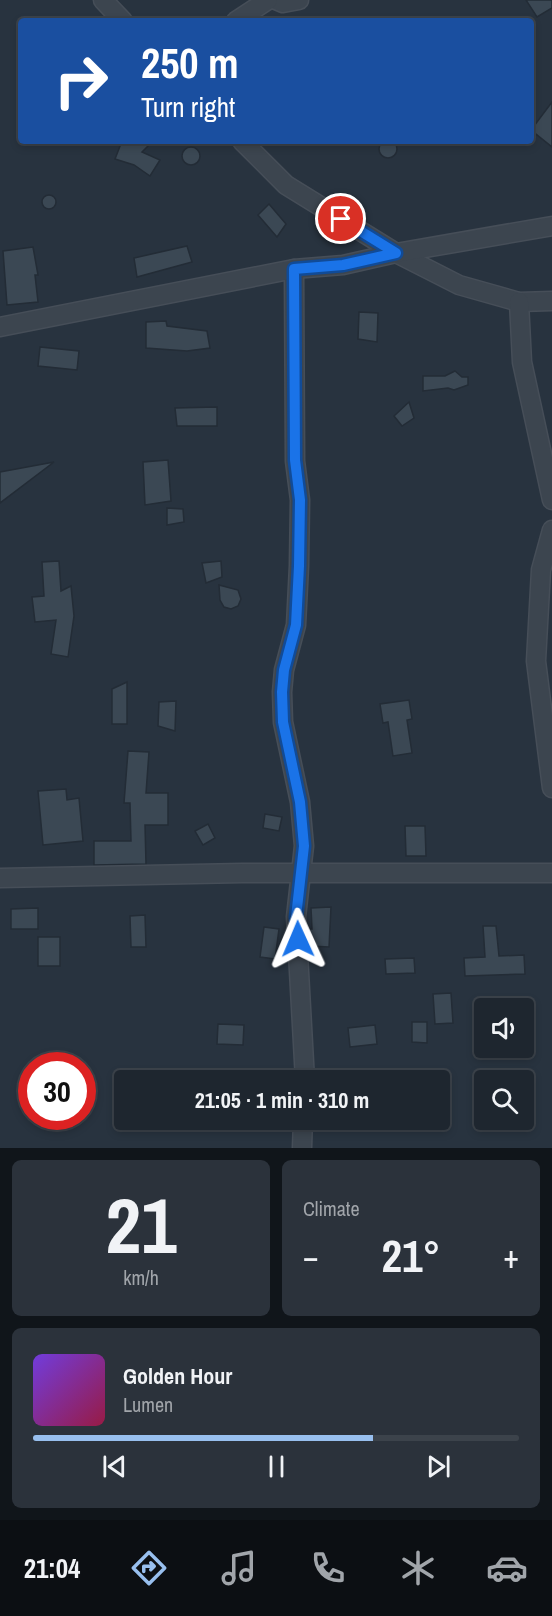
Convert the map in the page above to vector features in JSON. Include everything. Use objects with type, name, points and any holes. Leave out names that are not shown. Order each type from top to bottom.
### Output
[{"type":"street","points":[[103,0],[120,18]]},
{"type":"street","points":[[241,18],[268,0]]},
{"type":"street","points":[[276,0],[283,3],[299,0]]},
{"type":"street","points":[[245,144],[286,185],[396,253],[459,285],[519,302],[552,301]]},
{"type":"street","points":[[0,327],[294,269],[343,265],[396,253],[552,226]]},
{"type":"street","points":[[294,269],[295,460],[300,500],[299,566],[296,625],[284,670],[282,692],[283,722],[300,802],[304,846],[296,917],[304,1070]]},
{"type":"street","points":[[519,302],[522,362],[552,500]]},
{"type":"street","points":[[552,530],[541,570],[545,640],[536,661],[552,788]]},
{"type":"street","points":[[0,877],[242,873],[552,873]]},
{"type":"street","points":[[302,1148],[303,1130]]},
{"type":"building","points":[[526,0],[552,0],[552,8],[537,17]]},
{"type":"building","points":[[552,102],[552,147],[534,132],[534,126]]},
{"type":"building","points":[[121,144],[150,144],[142,152],[160,160],[150,176],[134,165],[115,159]]},
{"type":"building","points":[[381,144],[395,144],[394,155],[388,158],[382,155],[379,149]]},
{"type":"building","points":[[191,147],[197,150],[200,156],[197,162],[191,165],[185,162],[182,156],[185,150]]},
{"type":"building","points":[[46,195],[52,195],[56,202],[52,209],[46,209],[42,205],[42,199]]},
{"type":"building","points":[[269,204],[286,224],[277,237],[258,215]]},
{"type":"building","points":[[187,246],[192,262],[137,277],[134,258]]},
{"type":"building","points":[[33,247],[38,275],[35,275],[38,302],[7,305],[3,251]]},
{"type":"building","points":[[359,312],[378,313],[377,342],[358,339]]},
{"type":"building","points":[[166,321],[167,326],[207,331],[210,348],[187,351],[146,348],[146,322]]},
{"type":"building","points":[[40,347],[79,351],[77,370],[38,366]]},
{"type":"building","points":[[455,371],[462,377],[468,377],[468,385],[454,390],[448,388],[423,391],[423,376],[445,376]]},
{"type":"building","points":[[409,402],[414,418],[402,426],[394,416]]},
{"type":"building","points":[[217,407],[217,426],[177,426],[175,408]]},
{"type":"building","points":[[168,460],[171,501],[145,505],[143,462]]},
{"type":"building","points":[[54,462],[0,503],[0,472]]},
{"type":"building","points":[[167,508],[183,509],[184,522],[167,525]]},
{"type":"building","points":[[59,561],[61,591],[71,586],[74,616],[68,657],[51,654],[56,620],[35,622],[32,597],[44,596],[42,562]]},
{"type":"building","points":[[221,561],[222,577],[206,583],[202,563]]},
{"type":"building","points":[[219,585],[238,590],[241,599],[238,606],[231,609],[224,607],[220,600]]},
{"type":"building","points":[[127,682],[127,724],[112,724],[112,689]]},
{"type":"building","points":[[409,700],[412,719],[407,720],[412,753],[393,756],[388,722],[383,723],[380,704]]},
{"type":"building","points":[[176,701],[175,731],[158,726],[159,702]]},
{"type":"building","points":[[128,751],[149,752],[146,793],[168,793],[168,825],[145,825],[146,864],[94,865],[94,841],[131,841],[130,803],[124,803]]},
{"type":"building","points":[[66,789],[67,800],[79,798],[83,841],[43,845],[38,791]]},
{"type":"building","points":[[265,814],[282,817],[279,831],[263,828]]},
{"type":"building","points":[[208,824],[215,838],[203,845],[195,831]]},
{"type":"building","points":[[405,826],[425,826],[426,856],[406,856]]},
{"type":"building","points":[[331,907],[329,947],[310,946],[308,929],[312,929],[311,908]]},
{"type":"building","points":[[38,908],[38,929],[11,929],[11,909]]},
{"type":"building","points":[[145,915],[146,947],[131,947],[130,916]]},
{"type":"building","points":[[483,926],[496,926],[499,956],[524,955],[525,974],[465,976],[464,958],[485,957]]},
{"type":"building","points":[[264,927],[279,929],[275,959],[260,957]]},
{"type":"building","points":[[38,937],[60,937],[60,966],[38,966]]},
{"type":"building","points":[[414,958],[415,973],[386,974],[385,959]]},
{"type":"building","points":[[451,993],[453,1023],[435,1024],[433,994]]},
{"type":"building","points":[[412,1022],[427,1022],[427,1043],[412,1042]]},
{"type":"building","points":[[218,1024],[244,1025],[243,1045],[217,1044]]},
{"type":"building","points":[[375,1025],[377,1044],[350,1047],[348,1028]]},
{"type":"route","points":[[298,939],[296,917],[304,846],[300,802],[283,722],[282,692],[284,670],[296,625],[299,566],[300,500],[295,460],[294,269],[343,265],[396,253],[341,219]]}]
